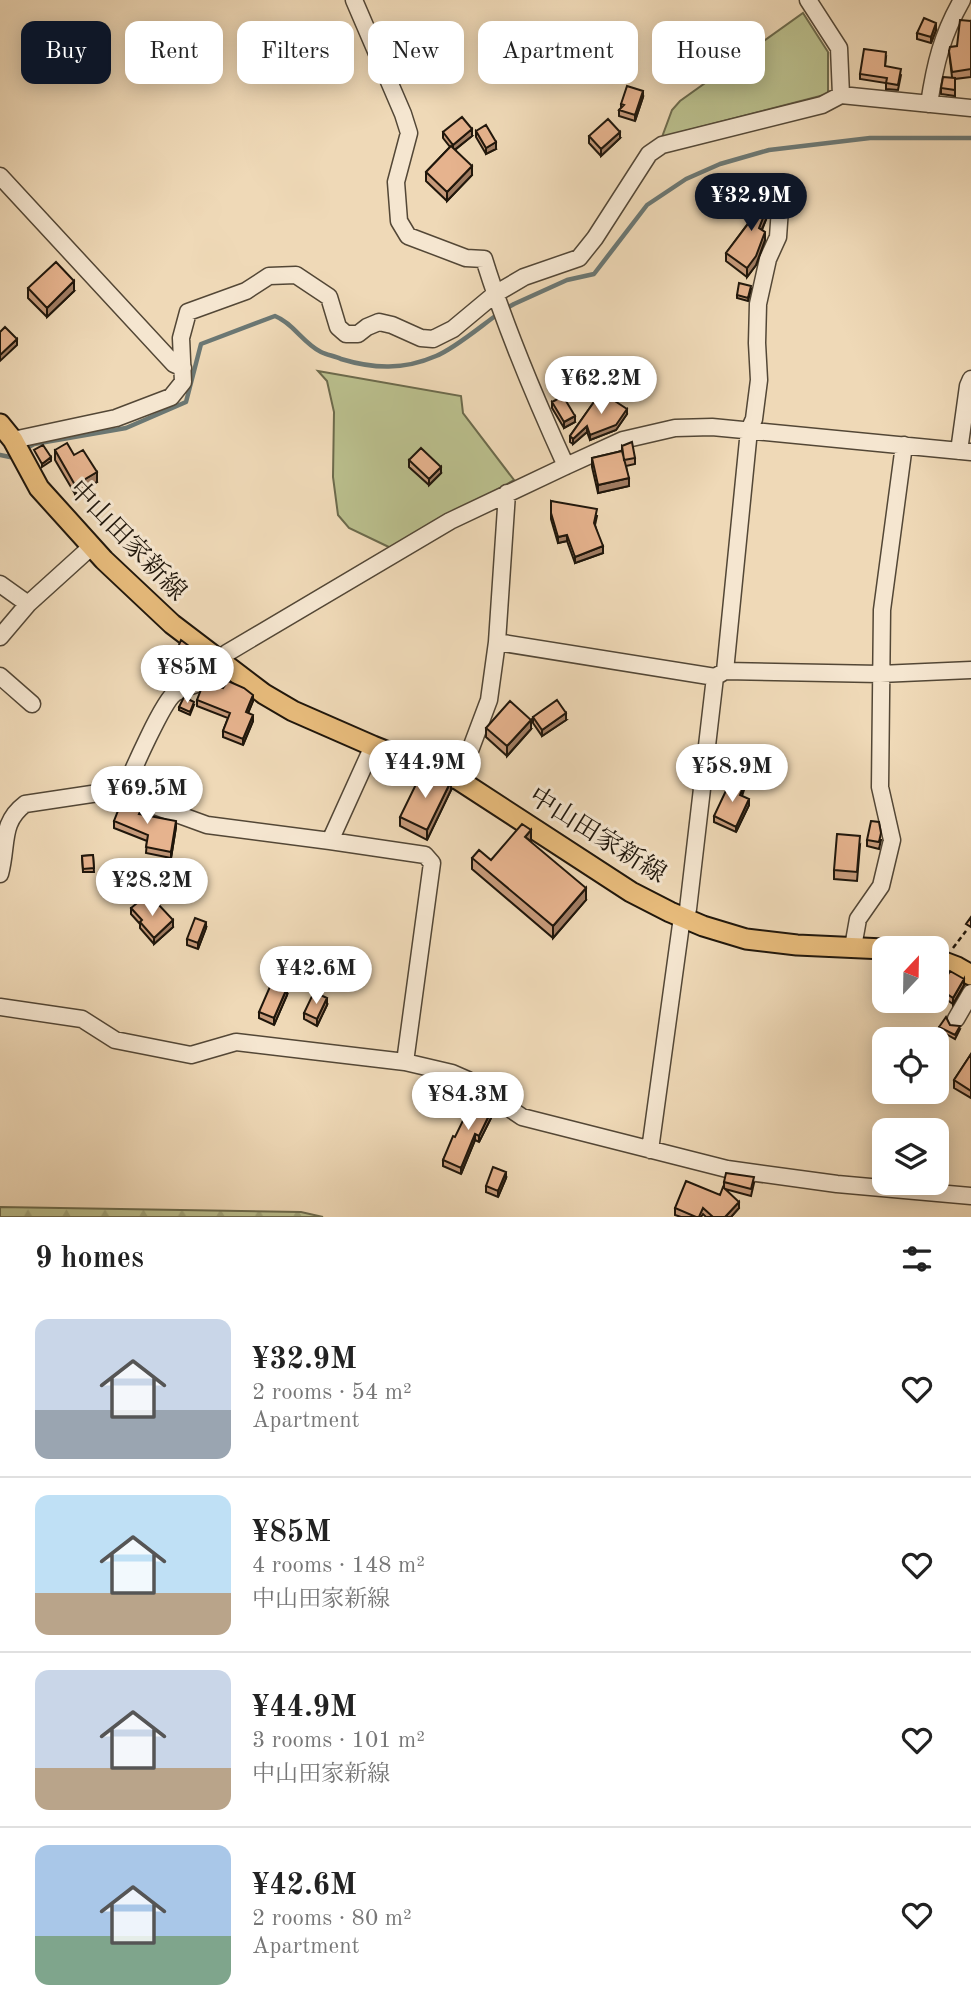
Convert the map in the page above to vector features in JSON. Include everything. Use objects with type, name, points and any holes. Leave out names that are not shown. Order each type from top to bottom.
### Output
[{"type":"main road","name":"中山田家新線","points":[[0,424],[13,440],[39,488],[91,547],[172,624],[264,694],[293,711],[458,780],[631,892],[682,917],[746,939],[797,945],[872,948]]},
{"type":"main road","points":[[949,965],[971,975]]},
{"type":"street","points":[[354,0],[404,114],[409,134],[396,182],[398,221],[408,236],[466,257],[484,259],[527,380],[566,466]]},
{"type":"street","points":[[808,0],[839,48],[841,95]]},
{"type":"street","points":[[929,104],[940,46],[949,22],[962,0]]},
{"type":"street","points":[[13,440],[116,418],[171,397],[183,382],[181,338],[188,312],[246,291],[269,276],[296,275],[329,298],[338,327],[346,334],[358,334],[379,322],[421,338],[433,339],[453,328],[495,294],[524,277],[579,258],[595,238],[649,154],[662,145],[822,105],[841,95],[971,108]]},
{"type":"street","points":[[1,179],[174,364],[183,368]]},
{"type":"street","points":[[650,1150],[682,917],[688,909],[749,430],[754,419],[759,380],[758,304],[768,259],[778,237],[781,194]]},
{"type":"street","points":[[125,789],[136,762],[172,695],[197,683],[222,680],[227,653],[450,521],[507,493],[623,440],[675,428],[712,427],[965,451],[968,386],[971,379]]},
{"type":"street","points":[[853,947],[858,919],[881,886],[892,840],[880,787],[880,674],[882,610],[904,445]]},
{"type":"street","points":[[458,780],[489,700],[497,642],[507,493]]},
{"type":"street","points":[[0,637],[28,604],[91,547]]},
{"type":"street","points":[[0,584],[28,604]]},
{"type":"street","points":[[497,642],[720,674],[880,674],[971,670]]},
{"type":"street","points":[[0,676],[32,704]]},
{"type":"street","points":[[330,841],[373,746]]},
{"type":"street","points":[[0,874],[6,823],[13,811],[25,804],[125,789],[152,805],[207,825],[425,855],[432,863],[405,1062]]},
{"type":"street","points":[[956,1019],[971,993]]},
{"type":"street","points":[[0,1007],[82,1018],[115,1040],[191,1055],[236,1042],[405,1062],[452,1073],[468,1080],[522,1117],[727,1169],[837,1184],[971,1196]]},
{"type":"path","points":[[949,949],[966,931]]},
{"type":"green space","points":[[803,13],[828,52],[828,94],[662,137],[672,110],[704,84],[765,84],[765,40]]},
{"type":"green space","points":[[318,371],[461,396],[463,413],[514,480],[393,549],[349,528],[338,515],[333,477],[334,412],[327,381]]},
{"type":"green space","points":[[0,1207],[301,1212],[323,1217],[0,1217]]},
{"type":"building","points":[[924,18],[936,23],[931,37],[917,33]]},
{"type":"building","points":[[960,20],[971,21],[971,69],[952,72],[949,51],[950,47],[957,46]]},
{"type":"building","points":[[864,49],[886,52],[885,66],[901,69],[898,85],[886,83],[887,78],[860,74]]},
{"type":"building","points":[[943,77],[955,78],[955,90],[941,88]]},
{"type":"building","points":[[627,86],[643,91],[635,115],[619,110],[624,105],[621,104]]},
{"type":"building","points":[[462,117],[472,129],[453,145],[443,132]]},
{"type":"building","points":[[608,119],[620,132],[601,149],[589,136]]},
{"type":"building","points":[[486,125],[496,142],[486,148],[476,131]]},
{"type":"building","points":[[451,146],[472,166],[447,192],[426,172]]},
{"type":"building","points":[[759,190],[770,195],[759,228],[765,232],[756,256],[747,268],[726,253],[754,216],[749,214]]},
{"type":"building","points":[[56,262],[74,281],[47,308],[28,288]]},
{"type":"building","points":[[739,283],[751,286],[748,298],[737,295]]},
{"type":"building","points":[[5,327],[17,339],[0,355],[0,332]]},
{"type":"building","points":[[601,392],[627,409],[616,425],[590,435],[587,426],[573,439],[570,436]]},
{"type":"building","points":[[563,396],[575,416],[564,422],[552,402]]},
{"type":"building","points":[[632,442],[635,458],[624,460],[622,446]]},
{"type":"building","points":[[67,443],[74,455],[83,450],[97,472],[75,485],[55,450]]},
{"type":"building","points":[[43,445],[51,457],[42,464],[34,450]]},
{"type":"building","points":[[421,448],[441,467],[429,479],[409,460]]},
{"type":"building","points":[[622,451],[629,478],[598,485],[592,458]]},
{"type":"building","points":[[551,501],[597,509],[594,523],[603,546],[575,557],[567,535],[558,537],[551,513]]},
{"type":"building","points":[[181,640],[197,652],[193,662],[175,655]]},
{"type":"building","points":[[228,681],[253,695],[246,712],[253,715],[243,739],[223,731],[230,713],[197,700],[202,687],[215,685],[223,688]]},
{"type":"building","points":[[184,697],[194,702],[190,712],[179,707]]},
{"type":"building","points":[[557,700],[566,713],[542,730],[533,717]]},
{"type":"building","points":[[510,701],[531,720],[507,746],[486,728]]},
{"type":"building","points":[[423,770],[451,781],[427,830],[400,817]]},
{"type":"building","points":[[731,780],[744,785],[740,795],[749,799],[736,827],[714,816]]},
{"type":"building","points":[[123,798],[143,806],[139,814],[176,821],[171,852],[146,847],[148,835],[114,821]]},
{"type":"building","points":[[871,821],[879,822],[879,842],[867,840]]},
{"type":"building","points":[[522,824],[531,830],[525,837],[586,888],[553,926],[472,858],[479,850],[491,860]]},
{"type":"building","points":[[837,834],[860,836],[857,872],[834,870]]},
{"type":"building","points":[[93,855],[94,868],[83,869],[82,856]]},
{"type":"building","points":[[142,899],[153,910],[159,905],[173,920],[154,938],[131,908]]},
{"type":"building","points":[[195,918],[206,922],[198,943],[187,939]]},
{"type":"building","points":[[296,968],[312,971],[310,983],[294,980]]},
{"type":"building","points":[[949,973],[964,979],[953,998],[949,995]]},
{"type":"building","points":[[272,982],[287,988],[274,1018],[259,1012]]},
{"type":"building","points":[[314,992],[327,998],[317,1019],[304,1013]]},
{"type":"building","points":[[946,1017],[950,1025],[960,1026],[955,1035],[949,1032],[949,1027],[939,1027]]},
{"type":"building","points":[[971,1054],[971,1091],[954,1080]]},
{"type":"building","points":[[474,1098],[493,1107],[479,1136],[475,1134],[461,1168],[443,1160]]},
{"type":"building","points":[[493,1167],[506,1172],[498,1191],[486,1186]]},
{"type":"building","points":[[726,1173],[754,1177],[751,1189],[724,1182]]},
{"type":"building","points":[[686,1181],[720,1195],[723,1187],[739,1202],[725,1217],[713,1217],[703,1208],[699,1217],[696,1217],[675,1208]]},
{"type":"waterway","points":[[505,309],[567,280],[594,274],[647,205],[686,179],[720,164],[769,150],[870,138],[971,138]]},
{"type":"waterway","points":[[25,449],[34,444],[126,428],[186,402],[201,344],[275,316],[323,353],[353,362],[401,366],[443,353],[498,314]]},
{"type":"waterway","points":[[0,455],[14,455]]}]
